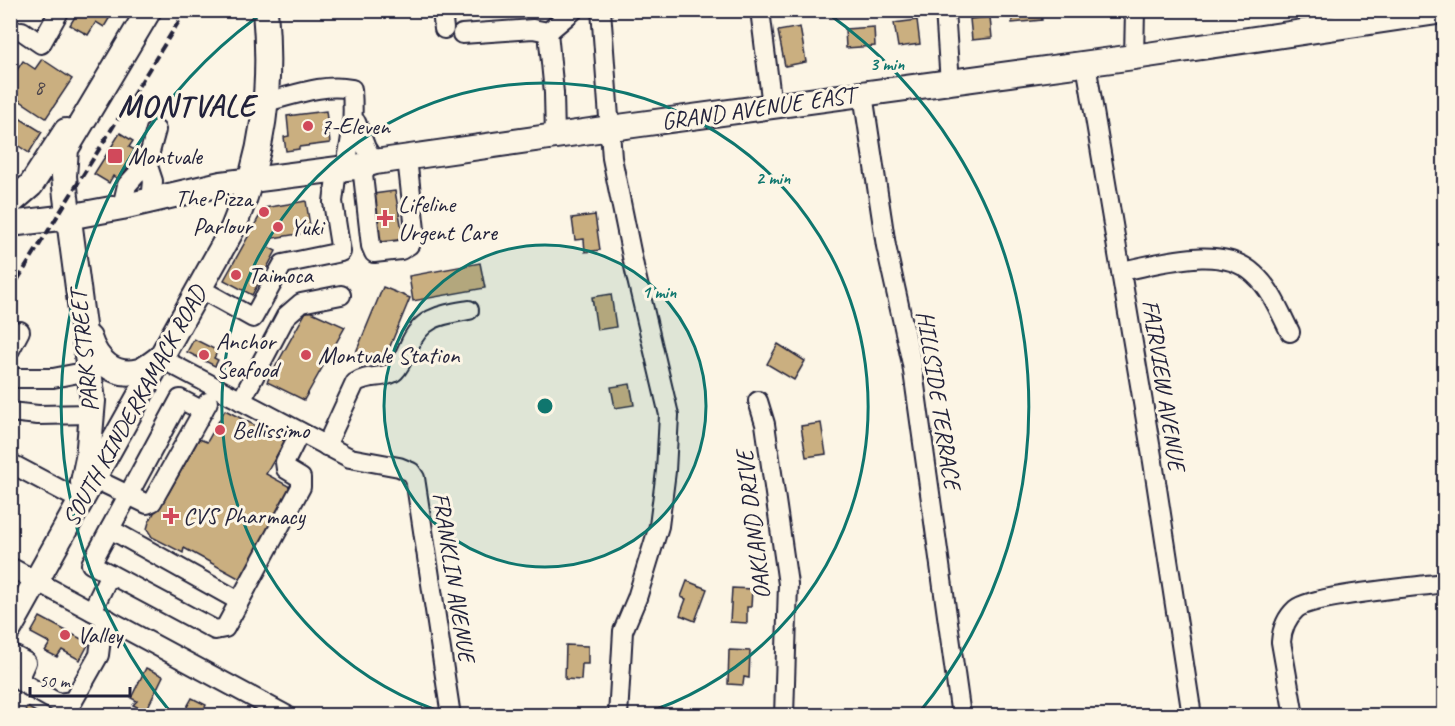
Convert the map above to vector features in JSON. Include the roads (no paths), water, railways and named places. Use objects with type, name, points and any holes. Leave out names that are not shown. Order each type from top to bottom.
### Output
[{"type":"main road","name":"PARK STREET","points":[[74,509],[88,458],[92,414],[89,371],[68,217],[64,176],[66,149],[149,10]]},
{"type":"main road","name":"GRAND AVENUE EAST","points":[[10,224],[122,207],[221,184],[1134,57],[1357,17],[1444,11]]},
{"type":"main road","name":"SOUTH KINDERKAMACK ROAD","points":[[10,628],[74,509],[233,228],[258,156],[267,91],[265,13]]},
{"type":"main road","points":[[10,202],[31,185],[70,125],[88,112]]},
{"type":"main road","points":[[82,318],[93,349],[104,365],[122,372],[141,371],[160,358]]},
{"type":"street","points":[[21,32],[41,44],[60,10]]},
{"type":"street","points":[[442,10],[444,29]]},
{"type":"street","points":[[548,32],[574,10]]},
{"type":"street","points":[[601,10],[614,169],[669,415],[666,471],[659,526],[637,598],[623,631],[618,716]]},
{"type":"street","points":[[760,10],[772,106]]},
{"type":"street","points":[[945,10],[950,82]]},
{"type":"street","points":[[1134,57],[1135,10]]},
{"type":"street","points":[[462,34],[533,28],[548,32]]},
{"type":"street","points":[[548,32],[555,137]]},
{"type":"street","name":"FAIRVIEW AVENUE","points":[[1086,64],[1192,716]]},
{"type":"street","points":[[199,288],[253,318],[283,264],[341,252],[333,202],[346,168],[352,137],[354,117],[352,89],[336,86],[305,91],[267,91]]},
{"type":"street","name":"HILLSIDE TERRACE","points":[[862,94],[886,246],[912,364],[961,716]]},
{"type":"street","points":[[346,168],[366,148],[354,117]]},
{"type":"street","points":[[122,207],[127,185],[147,163],[156,130]]},
{"type":"street","points":[[346,168],[374,253],[401,250],[409,245],[416,230],[407,158]]},
{"type":"street","points":[[147,163],[153,181],[152,201]]},
{"type":"street","points":[[1121,272],[1197,257],[1228,259],[1253,273],[1274,299],[1290,332]]},
{"type":"street","points":[[241,401],[286,316],[301,303],[341,295]]},
{"type":"street","points":[[326,446],[355,383],[368,377],[394,372],[414,334],[428,320],[469,310]]},
{"type":"street","points":[[10,350],[21,331]]},
{"type":"street","name":"FRANKLIN AVENUE","points":[[160,358],[350,458],[399,467],[411,472],[415,478],[451,716]]},
{"type":"street","points":[[10,378],[53,378],[89,371]]},
{"type":"street","points":[[93,478],[147,504],[153,502],[216,388]]},
{"type":"street","points":[[203,411],[180,399],[91,564],[215,630],[225,628],[301,487],[301,478],[286,469],[285,462],[300,432]]},
{"type":"street","name":"OAKLAND DRIVE","points":[[758,401],[765,424],[788,584],[784,716]]},
{"type":"street","points":[[10,412],[39,415],[92,414]]},
{"type":"street","points":[[10,463],[74,509]]},
{"type":"street","points":[[110,529],[239,601]]},
{"type":"street","points":[[10,567],[101,620],[286,715]]},
{"type":"street","points":[[10,653],[26,662],[21,673],[21,682],[58,703],[73,701],[99,655],[101,620],[110,574]]},
{"type":"street","points":[[1294,716],[1281,642],[1285,624],[1296,609],[1316,600],[1444,583]]},
{"type":"railway","points":[[10,292],[186,10]]},
{"type":"place","name":"7-Eleven","points":[[308,126]]},
{"type":"place","name":"Montvale","points":[[115,156]]},
{"type":"place","name":"The Pizza Parlour","points":[[264,212]]},
{"type":"place","name":"Lifeline Urgent Care","points":[[385,218]]},
{"type":"place","name":"Yuki","points":[[278,227]]},
{"type":"place","name":"Taimoca","points":[[236,275]]},
{"type":"place","name":"Anchor Seafood","points":[[204,355]]},
{"type":"place","name":"Montvale Station","points":[[306,355]]},
{"type":"place","name":"Bellissimo","points":[[220,430]]},
{"type":"place","name":"CVS Pharmacy","points":[[171,516]]},
{"type":"place","name":"Valley","points":[[65,635]]},
{"type":"district","name":"MONTVALE","points":[[187,106]]}]
